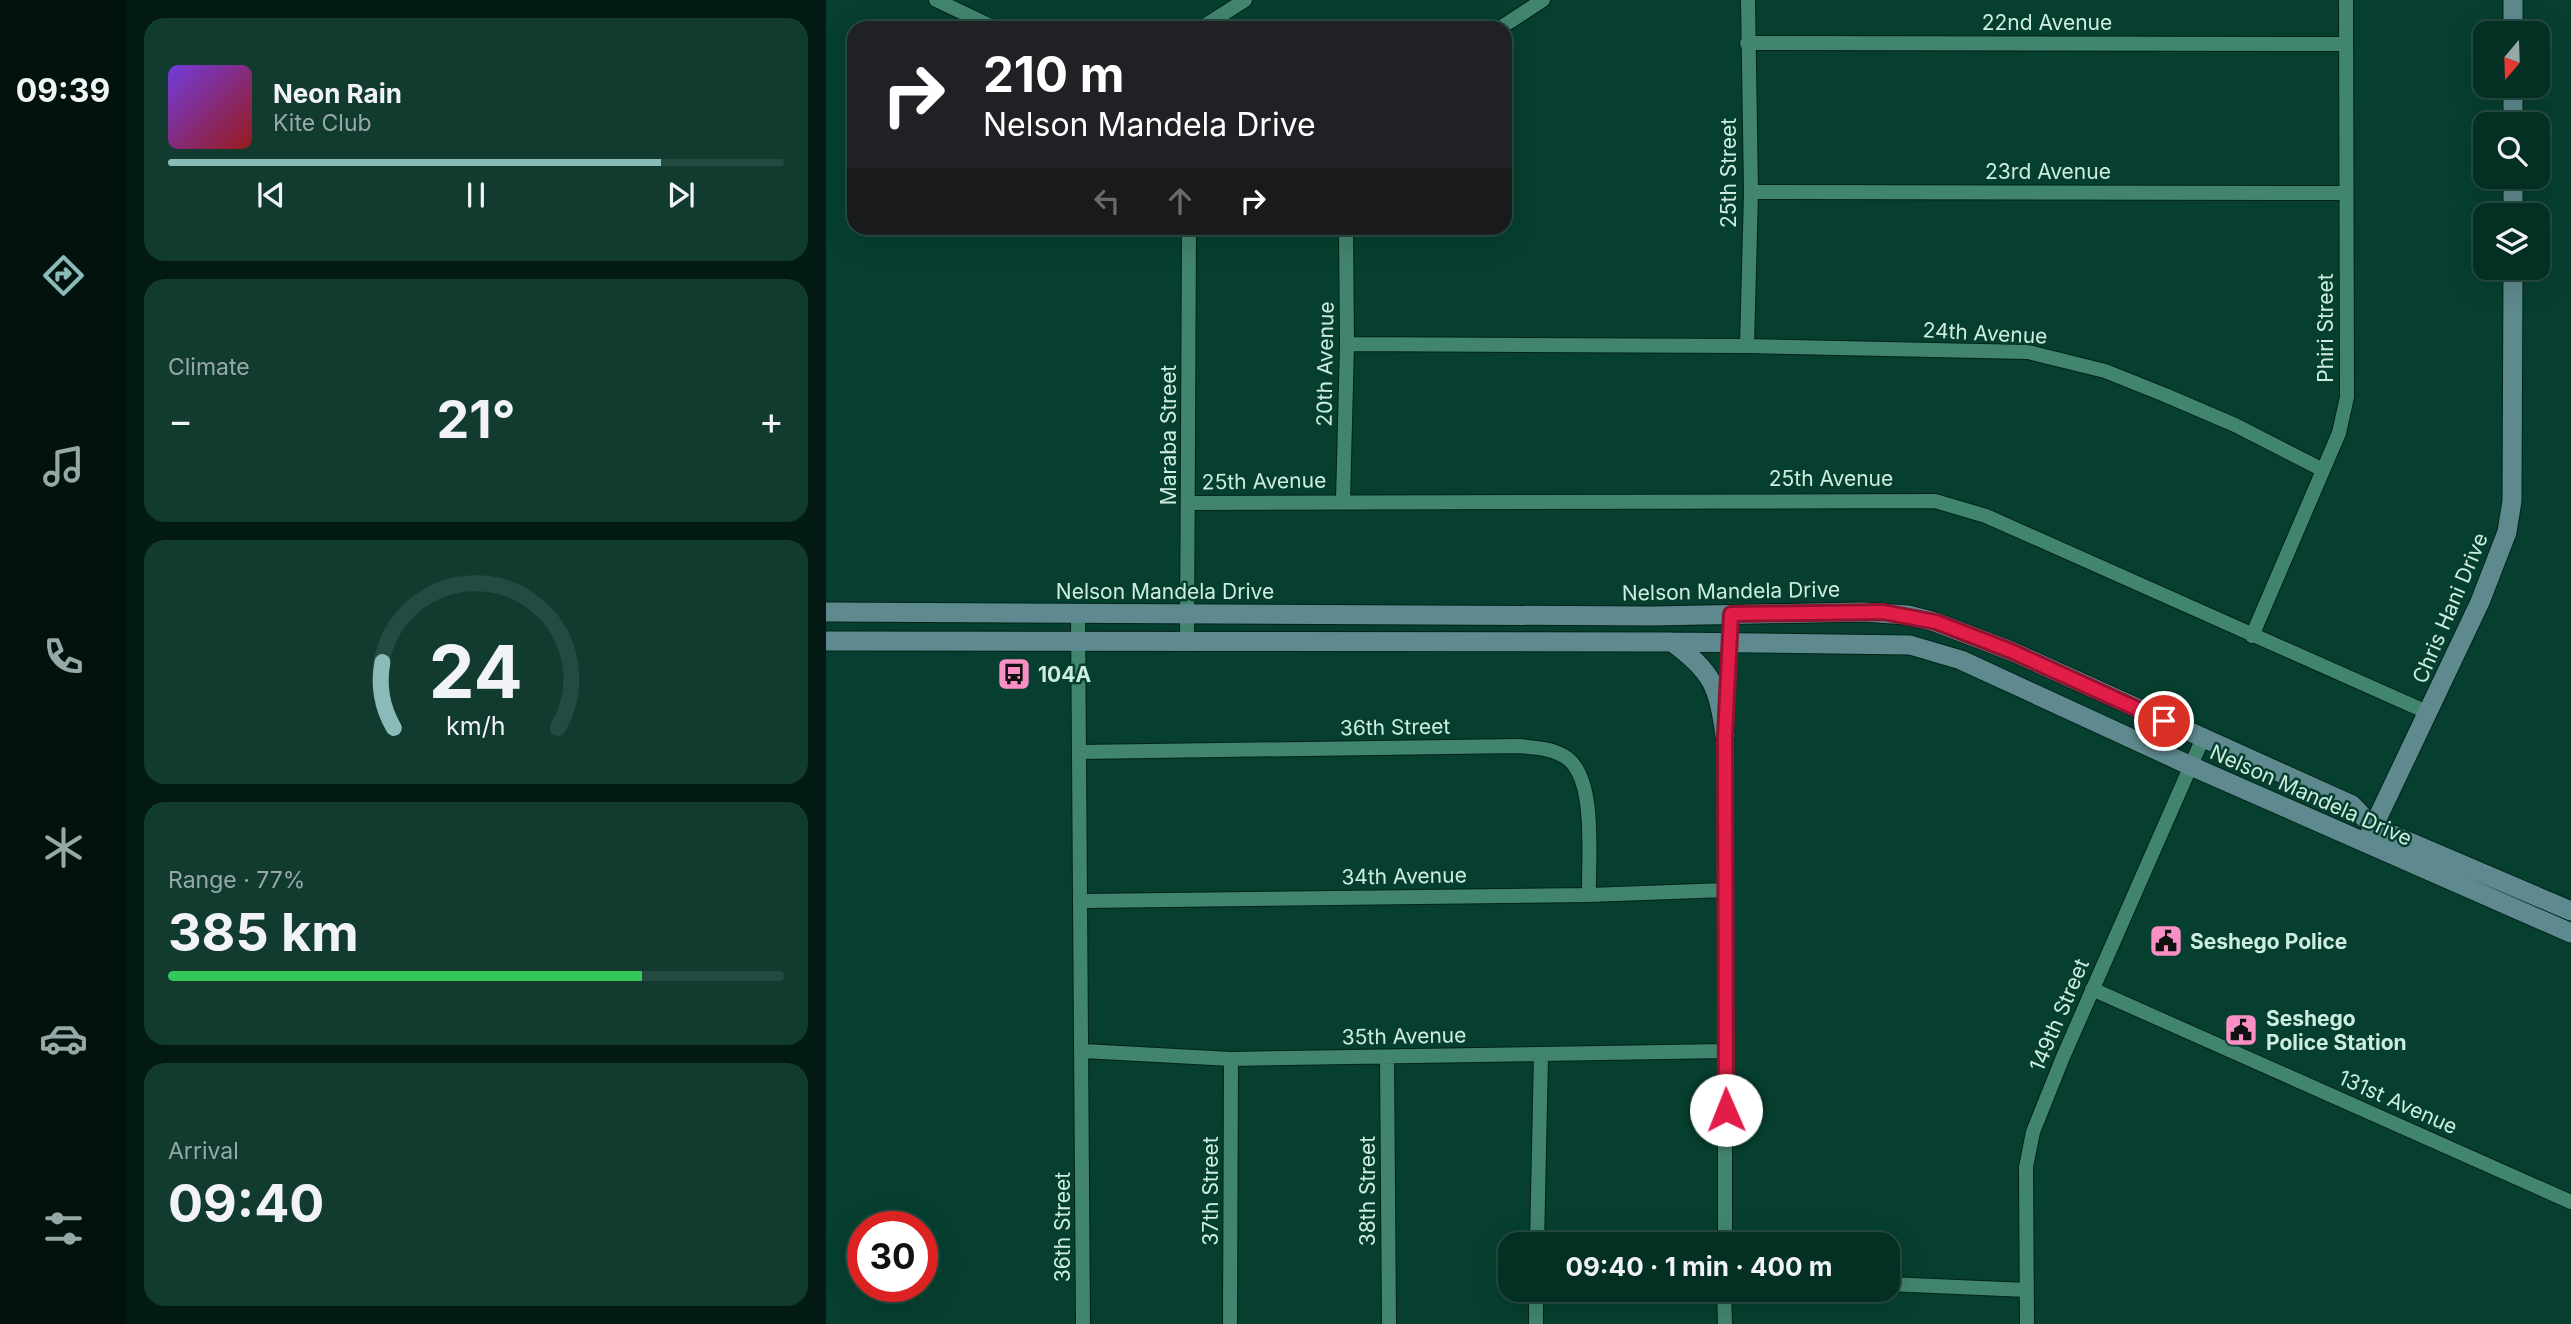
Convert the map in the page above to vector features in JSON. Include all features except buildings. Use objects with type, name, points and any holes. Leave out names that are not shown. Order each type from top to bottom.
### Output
[{"type":"main road","points":[[2513,0],[2513,21]]},
{"type":"main road","name":"Chris Hani Drive","points":[[2369,835],[2480,602],[2507,532],[2512,501],[2513,280]]},
{"type":"main road","name":"Nelson Mandela Drive","points":[[826,612],[1654,616],[1883,612],[1936,622],[2011,651],[2352,804],[2369,835],[2571,933]]},
{"type":"main road","name":"Nelson Mandela Drive","points":[[826,641],[1883,643],[1938,651],[2191,766],[2571,911]]},
{"type":"main road","points":[[1671,642],[1700,664],[1714,682],[1725,736]]},
{"type":"street","points":[[936,0],[975,21]]},
{"type":"street","points":[[1212,21],[1245,0]]},
{"type":"street","points":[[1511,21],[1543,0]]},
{"type":"street","name":"25th Street","points":[[1747,346],[1751,191],[1748,0]]},
{"type":"street","name":"Phiri Street","points":[[2252,636],[2339,433],[2347,397],[2346,0]]},
{"type":"street","name":"22nd Avenue","points":[[1747,43],[2346,44]]},
{"type":"street","name":"23rd Avenue","points":[[1751,191],[2345,193]]},
{"type":"street","name":"Maraba Street","points":[[1187,642],[1189,235]]},
{"type":"street","name":"20th Avenue","points":[[1343,501],[1348,344],[1346,235]]},
{"type":"street","name":"24th Avenue","points":[[1348,344],[1747,346],[2028,352],[2056,357],[2165,395],[2235,425],[2323,470]]},
{"type":"street","name":"25th Avenue","points":[[1189,503],[1935,501],[1986,516],[2429,713]]},
{"type":"street","name":"36th Street","points":[[1078,614],[1083,901],[1083,1324]]},
{"type":"street","points":[[1725,1232],[1725,736],[1731,614]]},
{"type":"street","name":"149th Street","points":[[2027,1324],[2029,1144],[2092,989],[2203,738]]},
{"type":"street","name":"36th Street","points":[[1079,752],[1520,746],[1549,750],[1566,757],[1584,780],[1589,895]]},
{"type":"street","name":"34th Avenue","points":[[1083,901],[1589,895],[1726,890]]},
{"type":"street","name":"131st Avenue","points":[[2092,989],[2571,1202]]},
{"type":"street","name":"35th Avenue","points":[[1083,1051],[1231,1059],[1726,1051]]},
{"type":"street","points":[[1537,1232],[1541,1055]]},
{"type":"street","name":"38th Street","points":[[1387,1058],[1388,1324]]},
{"type":"street","name":"37th Street","points":[[1230,1324],[1231,1059]]},
{"type":"street","points":[[1900,1285],[2027,1290]]},
{"type":"street","points":[[1536,1302],[1536,1324]]},
{"type":"street","points":[[1724,1302],[1725,1324]]},
{"type":"place","name":"104A","points":[[1014,674]]},
{"type":"place","name":"Seshego Police","points":[[2166,941]]},
{"type":"place","name":"Seshego Police Station","points":[[2241,1030]]},
{"type":"route","points":[[1726,1110],[1725,736],[1731,614],[1883,612],[1908,615],[1936,622],[2011,651],[2164,721]]}]
